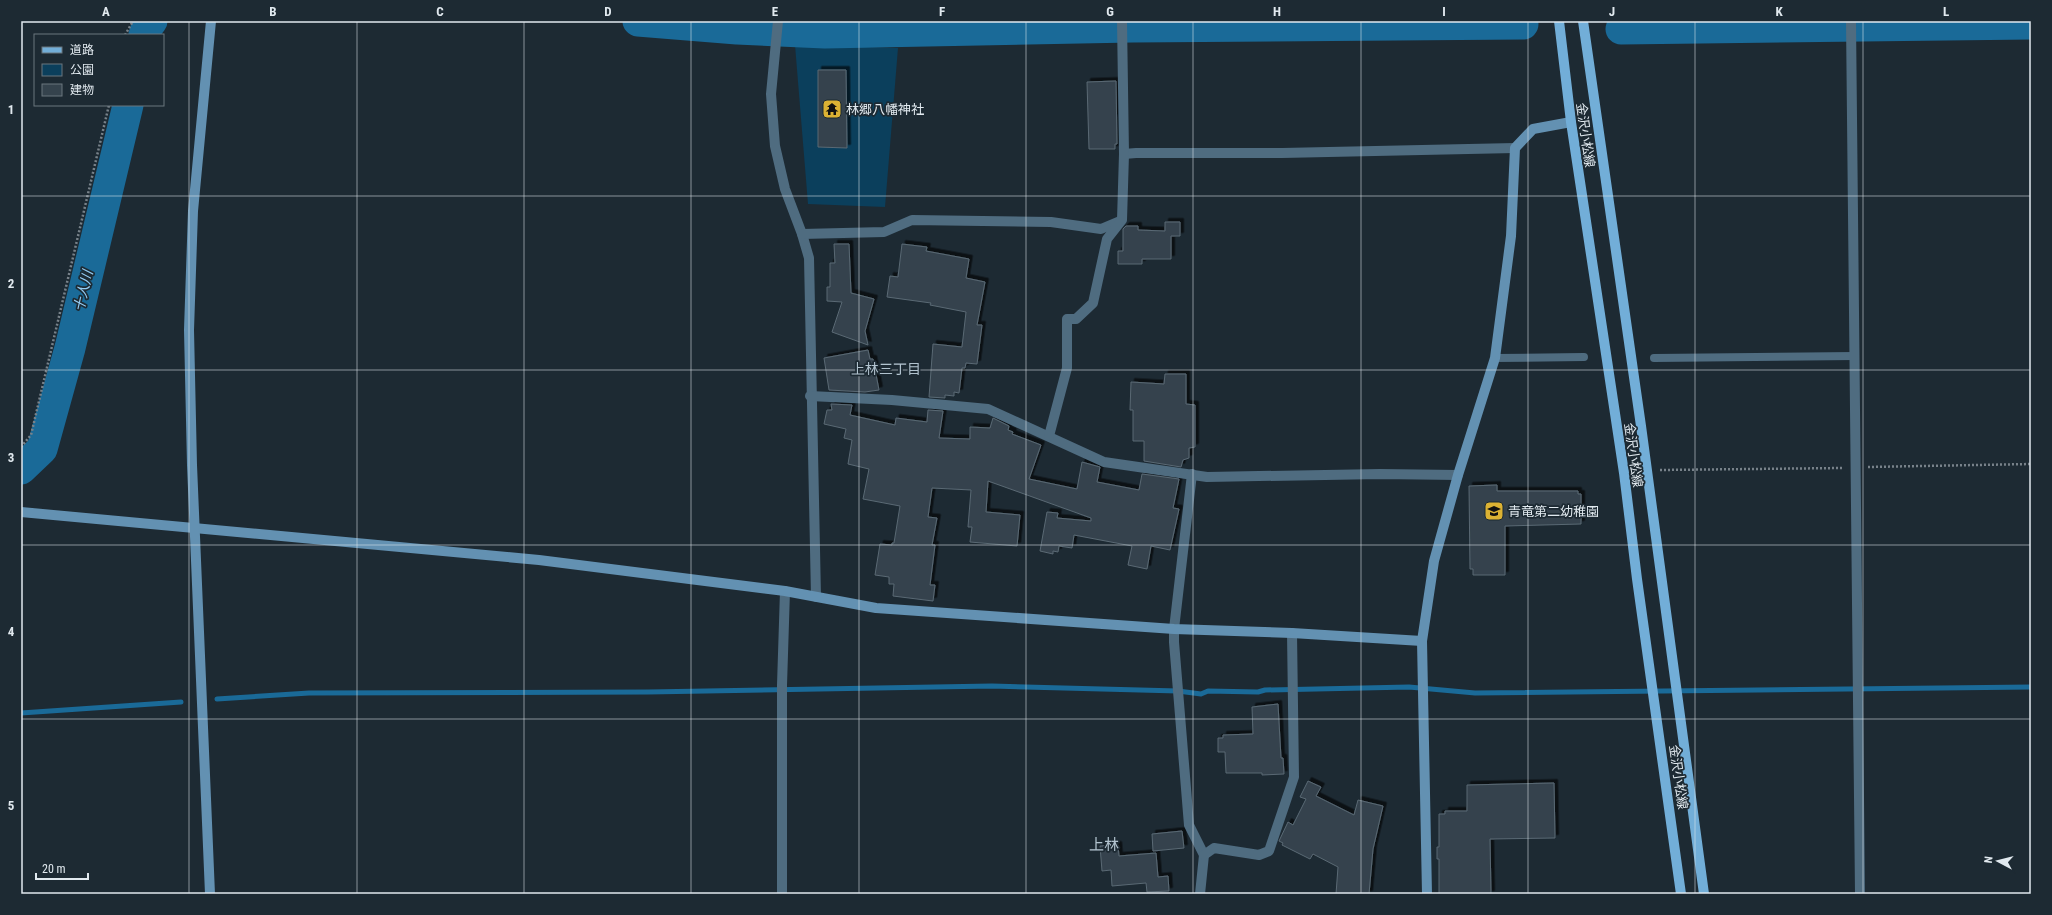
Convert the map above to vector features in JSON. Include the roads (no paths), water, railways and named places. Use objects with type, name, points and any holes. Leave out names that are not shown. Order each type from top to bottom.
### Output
[{"type":"main road","name":"金沢小松線","points":[[1559,21],[1571,122],[1624,473],[1637,579],[1656,703],[1681,894]]},
{"type":"main road","name":"金沢小松線","points":[[1583,21],[1641,426],[1704,894]]},
{"type":"street","points":[[210,894],[196,528],[192,465],[189,322],[193,211],[211,21]]},
{"type":"street","points":[[1851,21],[1860,894]]},
{"type":"street","points":[[1049,436],[1067,368],[1067,318],[1076,319],[1093,303],[1107,239],[1122,220],[1124,154],[1122,23]]},
{"type":"street","points":[[778,24],[771,94],[775,146],[785,189],[802,234],[808,258],[810,396],[816,597]]},
{"type":"street","points":[[1427,894],[1422,641],[1434,561],[1458,475],[1495,358],[1511,236],[1515,148],[1533,129],[1571,122]]},
{"type":"street","points":[[1124,154],[1136,152],[1282,153],[1515,148]]},
{"type":"street","points":[[802,234],[884,232],[912,220],[1051,222],[1101,229],[1122,220]]},
{"type":"street","points":[[810,396],[892,400],[988,409],[1104,462],[1208,477],[1380,474],[1458,475]]},
{"type":"street","points":[[1192,474],[1174,628],[1189,825],[1204,855],[1200,894]]},
{"type":"street","points":[[21,512],[538,560],[785,591],[876,608],[1174,628],[1422,641]]},
{"type":"street","points":[[782,894],[782,685],[785,591]]},
{"type":"street","points":[[1204,855],[1214,848],[1259,855],[1269,851],[1294,777],[1292,633]]},
{"type":"lane","points":[[1654,358],[1854,356]]},
{"type":"lane","points":[[1495,358],[1584,357]]},
{"type":"waterway","name":"十人川","points":[[144,34],[152,21]]},
{"type":"waterway","name":"十人川","points":[[638,21],[737,29],[825,33],[1132,27],[1523,24]]},
{"type":"waterway","name":"十人川","points":[[1621,29],[2031,24]]},
{"type":"waterway","name":"十人川","points":[[21,469],[42,449],[70,348],[128,106]]},
{"type":"waterway","points":[[217,699],[309,693],[648,692],[992,686],[1178,691],[1201,694],[1208,691],[1258,692],[1265,690],[1409,687],[1475,693],[2031,687]]},
{"type":"waterway","points":[[21,713],[181,702]]},
{"type":"place","name":"林郷八幡神社","points":[[832,109]]},
{"type":"place","name":"青竜第二幼稚園","points":[[1494,511]]},
{"type":"district","name":"上林三丁目","points":[[886,369]]},
{"type":"district","name":"上林","points":[[1104,845]]}]
